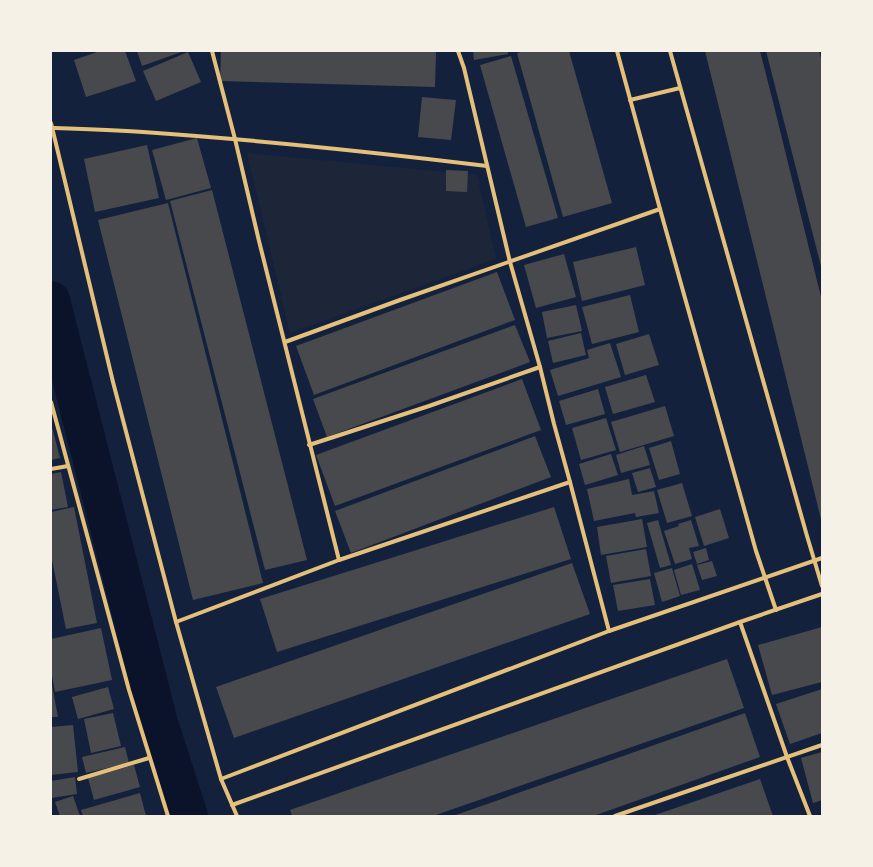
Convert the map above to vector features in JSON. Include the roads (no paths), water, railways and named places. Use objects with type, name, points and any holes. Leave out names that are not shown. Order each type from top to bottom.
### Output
[{"type":"street","points":[[212,51],[285,342],[309,445],[339,560]]},
{"type":"street","points":[[458,51],[510,262],[540,367],[609,631]]},
{"type":"street","points":[[617,51],[764,578],[776,610]]},
{"type":"street","points":[[670,51],[806,536],[815,560],[822,586]]},
{"type":"street","points":[[630,100],[680,88]]},
{"type":"street","points":[[51,123],[113,382],[176,622],[221,779],[237,816]]},
{"type":"street","points":[[52,128],[141,132],[235,139],[349,149],[487,166]]},
{"type":"street","points":[[285,342],[660,209]]},
{"type":"street","points":[[309,445],[429,406],[540,367]]},
{"type":"street","points":[[51,402],[129,690],[168,816]]},
{"type":"street","points":[[51,469],[68,466]]},
{"type":"street","points":[[176,622],[339,560],[570,482]]},
{"type":"street","points":[[221,779],[609,631],[822,558]]},
{"type":"street","points":[[232,806],[740,622],[822,594]]},
{"type":"street","points":[[740,622],[787,757],[810,816]]},
{"type":"street","points":[[615,816],[822,745]]},
{"type":"street","points":[[79,779],[149,758]]},
{"type":"waterway","points":[[51,300],[159,723],[189,816]]}]
